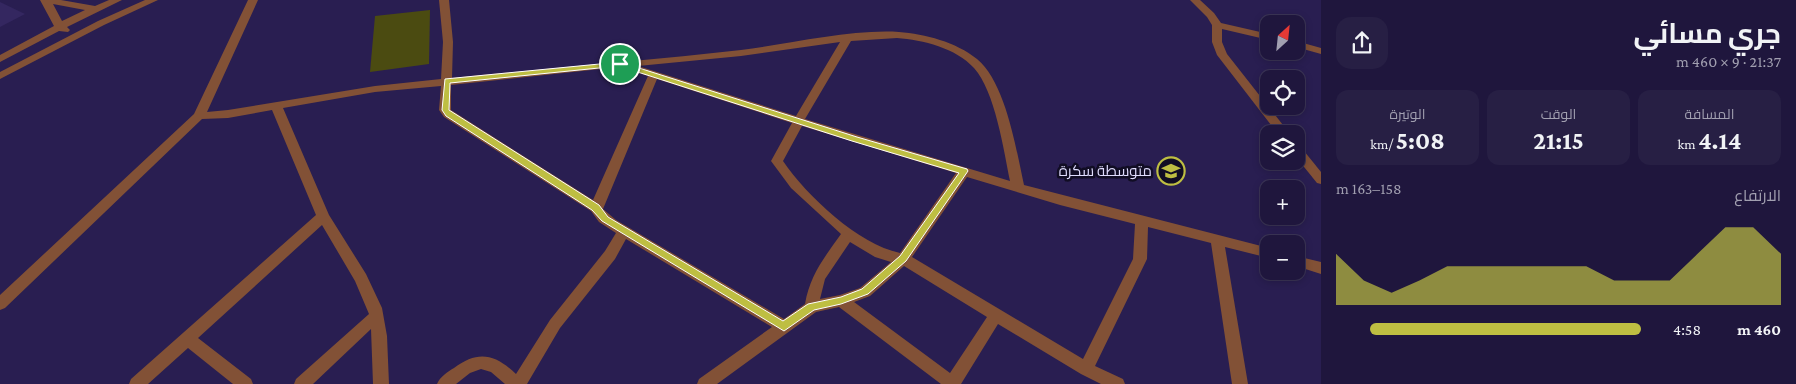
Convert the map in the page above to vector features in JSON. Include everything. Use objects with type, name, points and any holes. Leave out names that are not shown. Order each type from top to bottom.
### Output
[{"type":"street","points":[[46,0],[96,8],[114,17]]},
{"type":"street","points":[[46,0],[59,26],[77,36]]},
{"type":"street","points":[[0,58],[59,26],[117,0]]},
{"type":"street","points":[[0,76],[114,17],[153,0]]},
{"type":"street","points":[[0,304],[199,116],[253,0]]},
{"type":"street","points":[[444,0],[448,42],[445,110],[448,114],[596,208],[598,213],[605,219],[624,231],[784,326]]},
{"type":"street","points":[[1195,0],[1211,15],[1217,25],[1217,42],[1222,55],[1277,125]]},
{"type":"street","points":[[1217,25],[1260,35]]},
{"type":"street","points":[[199,116],[228,114],[375,89],[620,64],[703,59],[847,39],[908,36],[964,54],[980,68],[990,87],[1005,132],[1018,187]]},
{"type":"street","points":[[847,39],[798,120],[778,161],[794,183],[849,233],[880,253],[903,259],[1086,369],[1117,384]]},
{"type":"street","points":[[1305,47],[1321,51]]},
{"type":"street","points":[[620,64],[854,139],[1018,187],[1260,250]]},
{"type":"street","points":[[596,208],[653,76]]},
{"type":"street","points":[[276,106],[323,216],[361,278],[375,308],[380,336],[382,384]]},
{"type":"street","points":[[1305,160],[1321,180]]},
{"type":"street","points":[[705,384],[812,307],[865,292],[903,259],[964,171]]},
{"type":"street","points":[[137,384],[323,216]]},
{"type":"street","points":[[1086,369],[1140,259],[1142,220]]},
{"type":"street","points":[[444,384],[467,366],[482,361],[501,369],[517,384],[555,324],[610,255],[624,231]]},
{"type":"street","points":[[812,307],[815,287],[820,277],[849,233]]},
{"type":"street","points":[[1217,238],[1240,384]]},
{"type":"street","points":[[1305,264],[1321,268]]},
{"type":"street","points":[[841,300],[952,384],[996,315]]},
{"type":"street","points":[[302,384],[376,316]]},
{"type":"street","points":[[188,339],[245,384]]},
{"type":"shaded area","points":[[0,2],[25,14],[0,27]]},
{"type":"shaded area","points":[[430,10],[429,64],[370,72],[375,16]]},
{"type":"place","name":"متوسطة سكرة","points":[[1171,171]]},
{"type":"route","points":[[620,64],[854,139],[964,171],[903,259],[865,292],[812,307],[784,326],[605,219],[598,213],[596,208],[488,137],[448,114],[445,110],[447,81],[620,64]]}]
